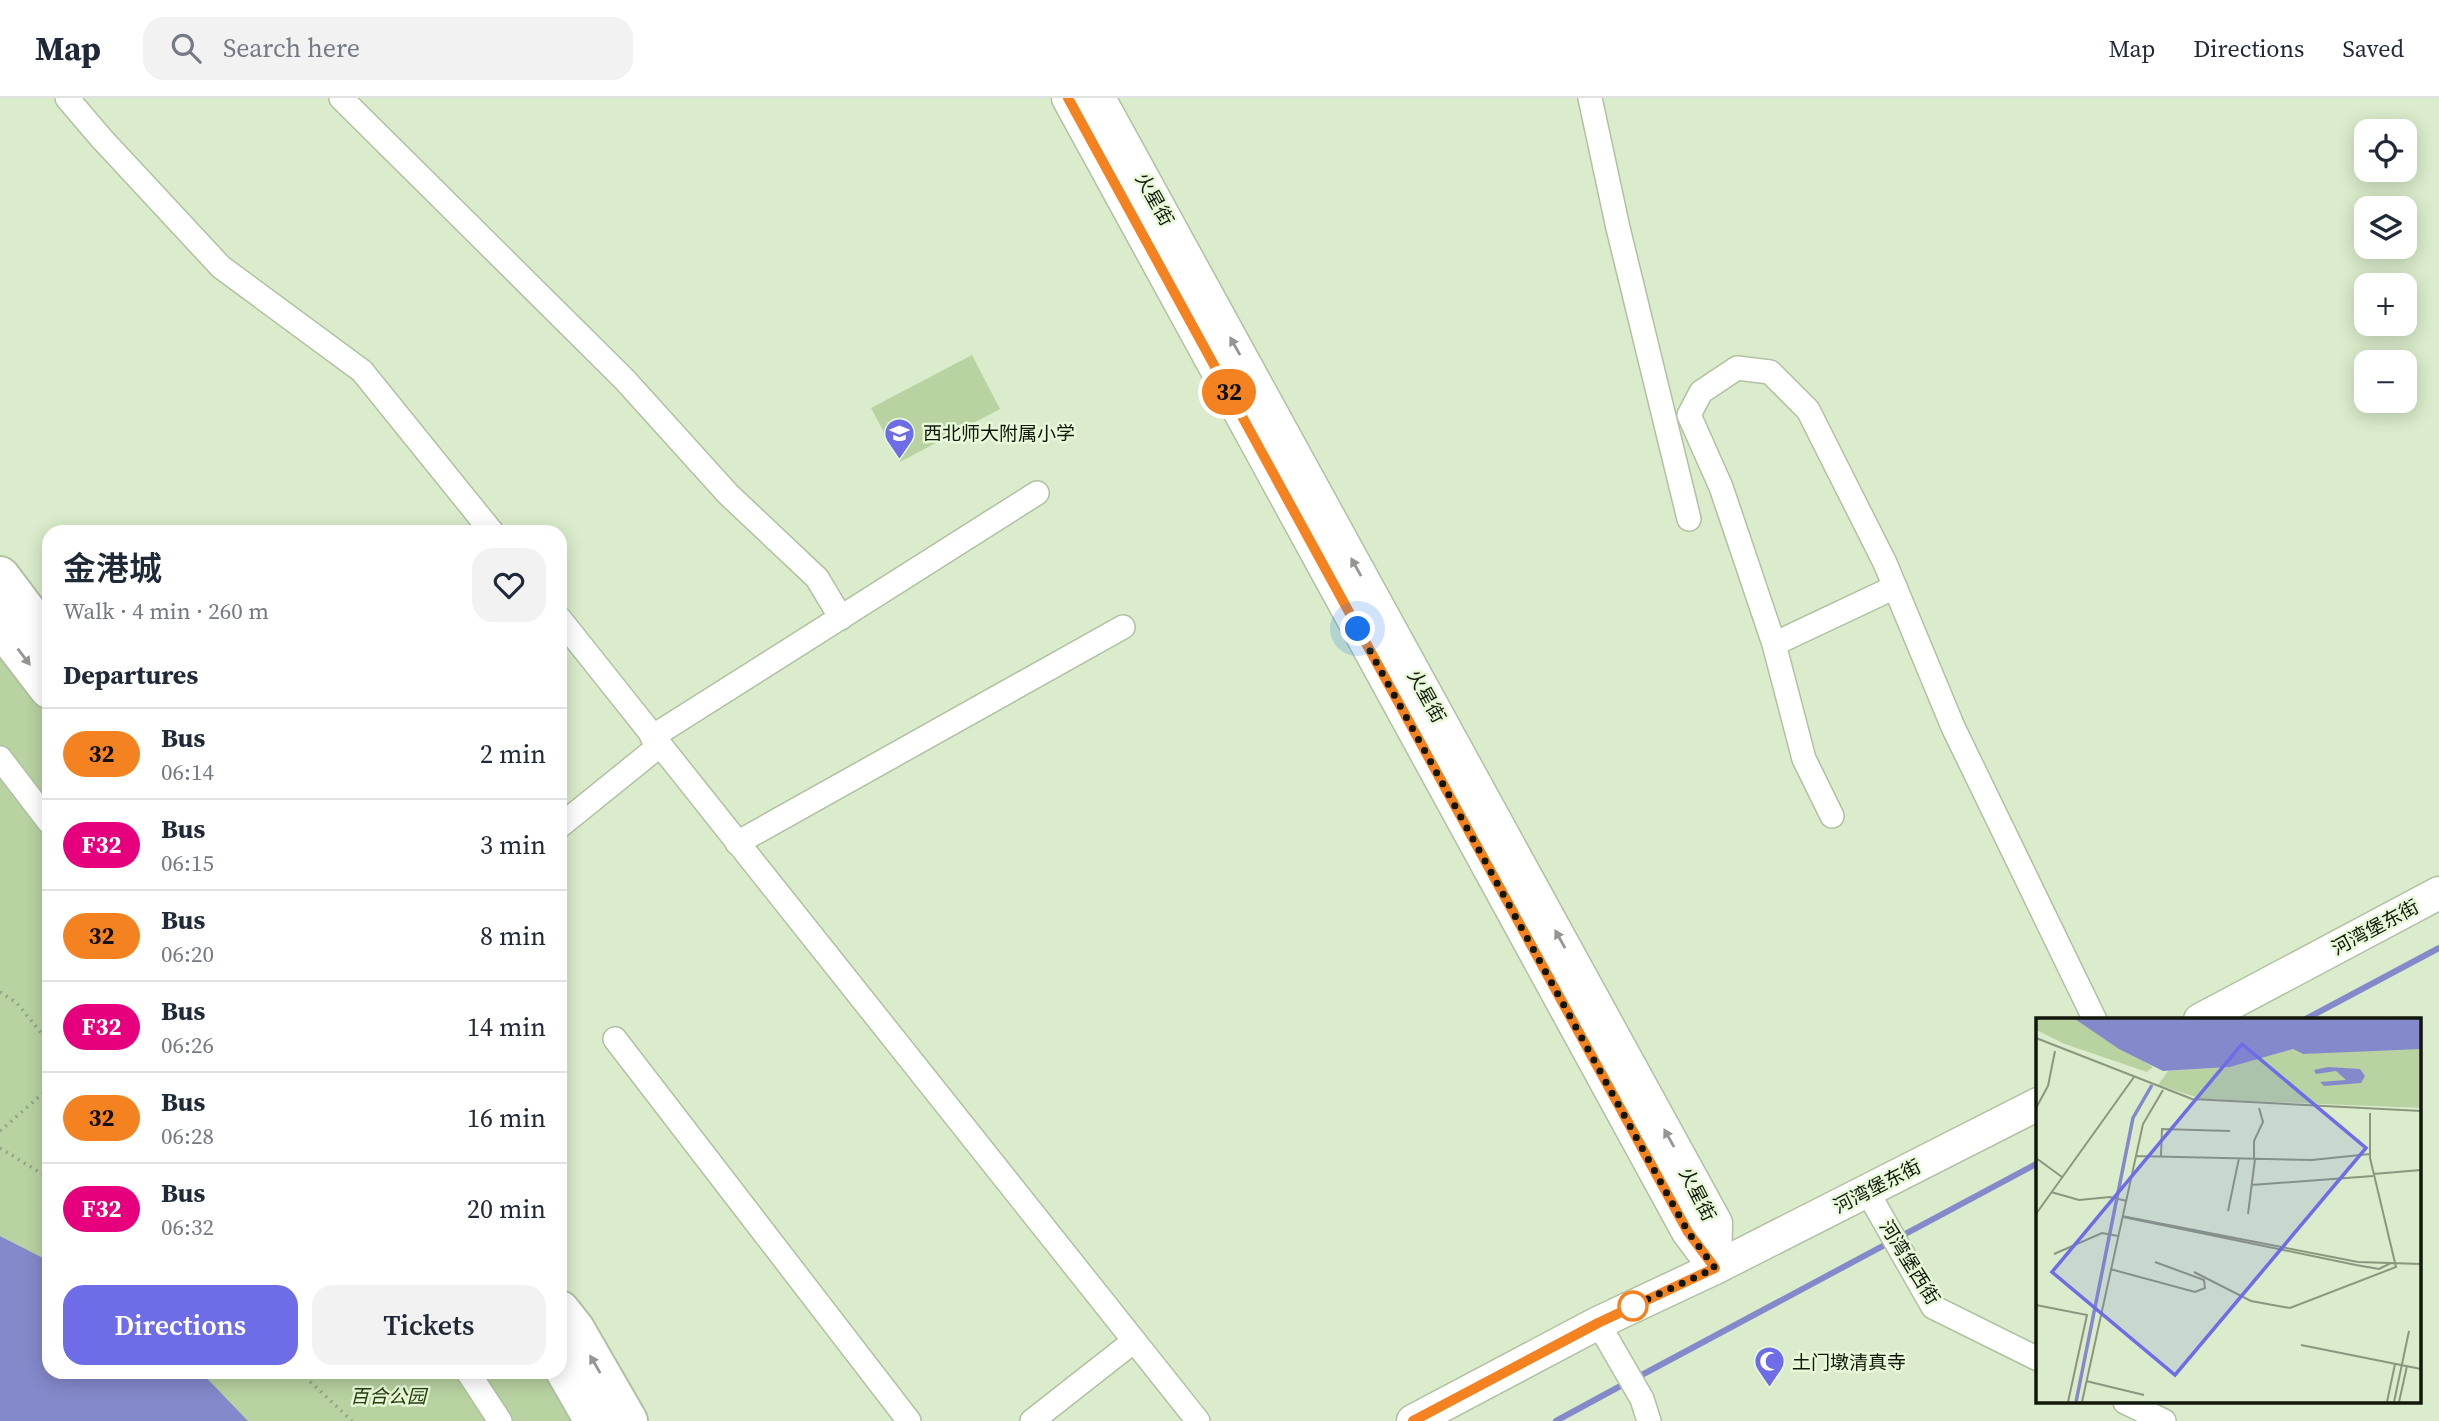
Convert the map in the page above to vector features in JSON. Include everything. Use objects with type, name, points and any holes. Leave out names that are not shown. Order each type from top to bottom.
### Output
[{"type":"highway","points":[[0,576],[42,631]]},
{"type":"highway","points":[[0,625],[42,680]]},
{"type":"highway","points":[[567,1319],[628,1421]]},
{"type":"highway","points":[[567,1374],[594,1421]]},
{"type":"street","points":[[67,98],[221,267],[362,371],[486,525]]},
{"type":"street","points":[[341,98],[625,380],[728,494],[817,578],[841,618]]},
{"type":"street","name":"火星街","points":[[1068,98],[1688,1232],[1715,1268]]},
{"type":"street","name":"火星街","points":[[1099,98],[1716,1223],[1715,1268]]},
{"type":"street","points":[[1590,98],[1618,228],[1689,519]]},
{"type":"street","points":[[1832,816],[1804,759],[1774,644],[1721,487],[1689,415],[1701,392],[1737,368],[1770,372],[1808,410],[1895,587],[1953,727],[2094,1018]]},
{"type":"street","points":[[567,820],[656,742],[841,618],[1037,493]]},
{"type":"street","points":[[1774,644],[1895,587]]},
{"type":"street","points":[[737,843],[1123,626]]},
{"type":"street","points":[[567,628],[1198,1421]]},
{"type":"street","points":[[0,758],[42,813]]},
{"type":"street","name":"河湾堡东街","points":[[2204,1018],[2439,893]]},
{"type":"street","points":[[615,1039],[909,1421]]},
{"type":"street","name":"河湾堡东街","points":[[1413,1421],[1598,1323],[1715,1268],[2036,1105]]},
{"type":"street","name":"河湾堡西街","points":[[1867,1191],[1933,1307],[2036,1358]]},
{"type":"street","points":[[1598,1323],[1642,1399],[1649,1421]]},
{"type":"street","points":[[1032,1421],[1135,1341]]},
{"type":"street","points":[[473,1379],[500,1421]]},
{"type":"street","points":[[2129,1404],[2164,1421]]},
{"type":"path","points":[[0,992],[16,1003],[42,1035]]},
{"type":"path","points":[[0,1130],[42,1094]]},
{"type":"path","points":[[0,1148],[42,1174]]},
{"type":"path","points":[[307,1379],[352,1421]]},
{"type":"green space","points":[[972,355],[1000,409],[900,462],[871,408]]},
{"type":"green space","points":[[0,652],[42,707],[42,1257],[0,1236]]},
{"type":"green space","name":"百合公园","points":[[208,1379],[551,1379],[575,1421],[248,1421]]},
{"type":"water","points":[[0,1236],[42,1257],[42,1379],[208,1379],[248,1421],[0,1421]]},
{"type":"waterway","points":[[2308,1018],[2439,948]]},
{"type":"waterway","points":[[1636,1378],[2036,1164]]},
{"type":"waterway","points":[[1556,1421],[1626,1383]]},
{"type":"bus line","name":"32","points":[[1068,98],[1688,1232],[1715,1268],[1598,1323],[1413,1421]]},
{"type":"place","name":"西北师大附属小学","points":[[900,460]]},
{"type":"place","name":"土门墩清真寺","points":[[1769,1389]]},
{"type":"route","points":[[1358,629],[1688,1232],[1715,1268],[1633,1306]]}]
